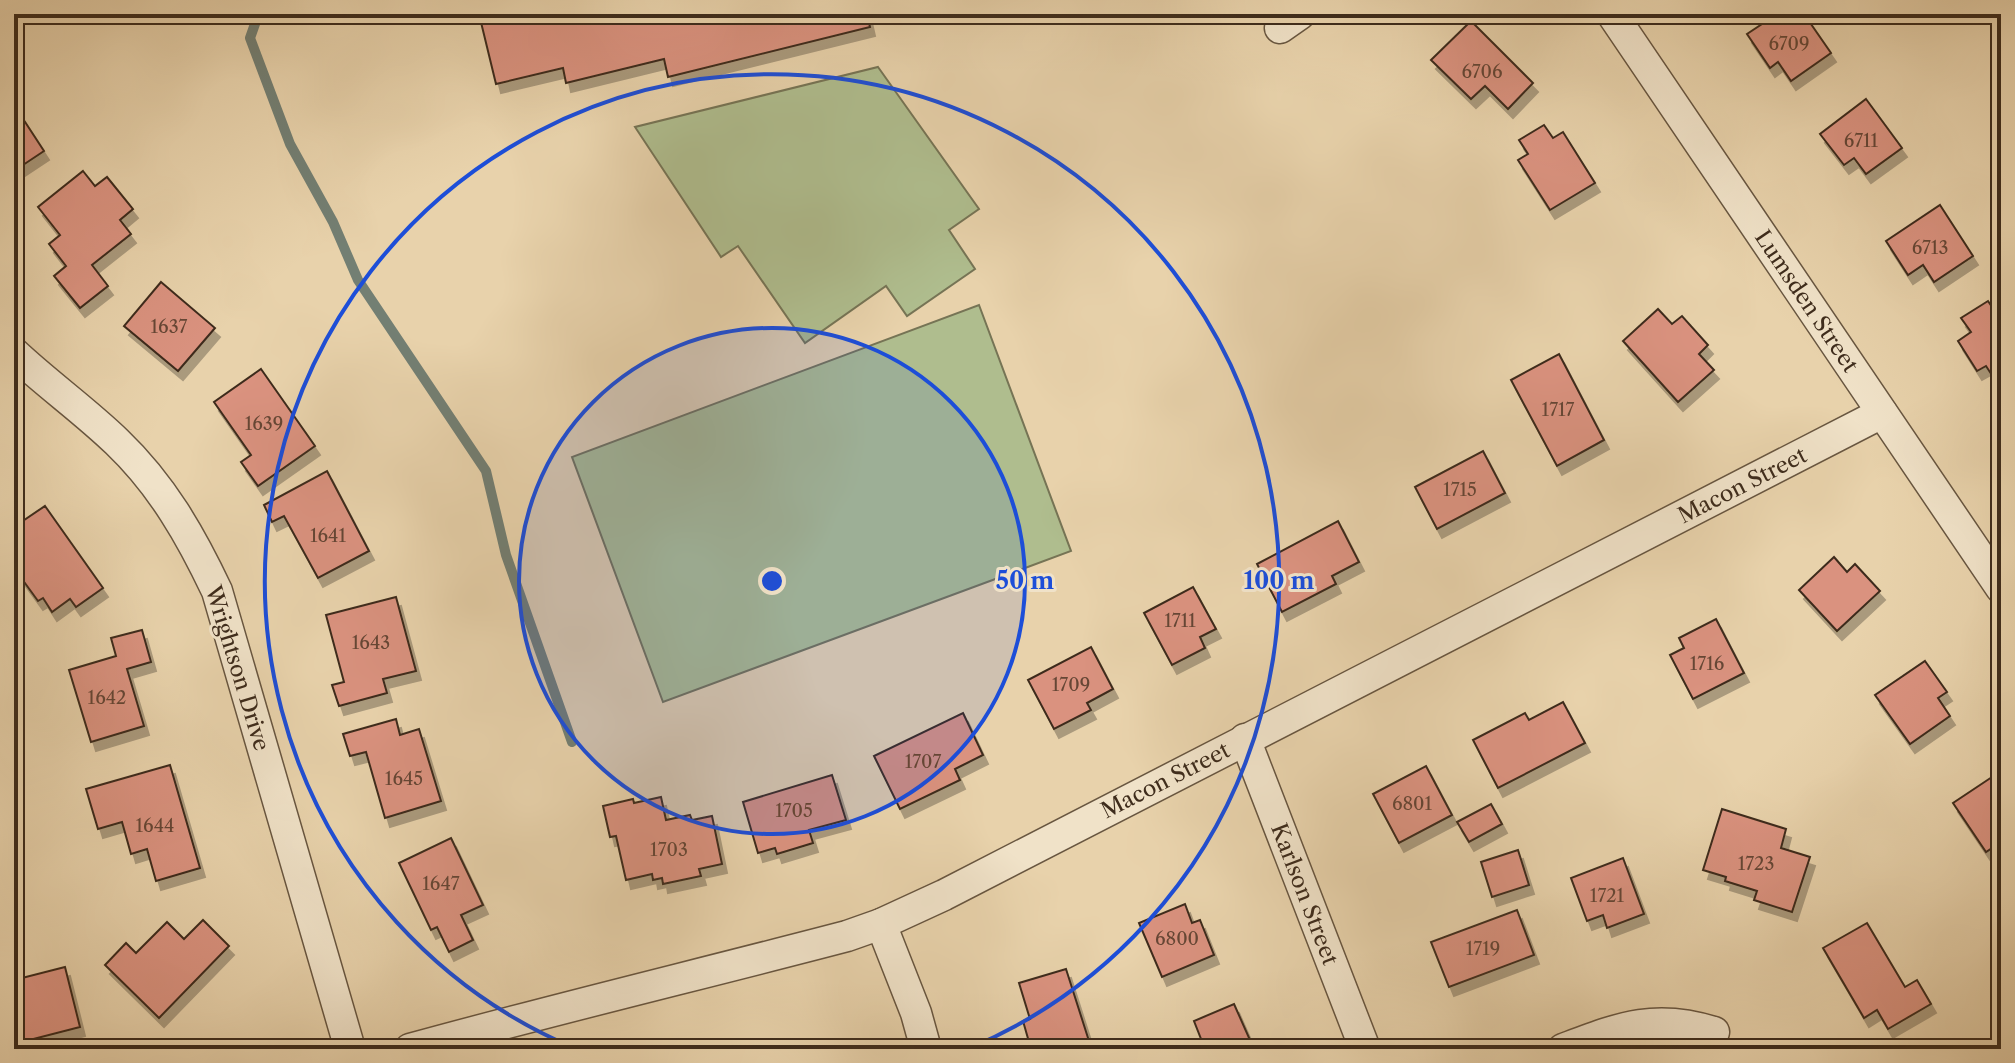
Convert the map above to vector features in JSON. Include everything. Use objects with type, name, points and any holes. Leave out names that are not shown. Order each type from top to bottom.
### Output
[{"type":"street","name":"Lumsden Street","points":[[1612,14],[2001,588]]},
{"type":"street","name":"Wrightson Drive","points":[[14,353],[118,443],[157,486],[197,549],[217,591],[350,1049]]},
{"type":"street","name":"Macon Street","points":[[410,1049],[847,936],[881,924],[944,895],[1882,413]]},
{"type":"street","name":"Karlson Street","points":[[1245,739],[1365,1049]]},
{"type":"street","points":[[881,924],[916,1013],[926,1049]]},
{"type":"street","points":[[1563,1049],[1624,1026],[1661,1022],[1714,1032]]},
{"type":"green space","points":[[878,67],[979,209],[949,230],[975,269],[907,316],[886,286],[805,343],[738,246],[721,257],[635,127]]},
{"type":"green space","points":[[979,305],[1071,551],[663,702],[572,457]]},
{"type":"building","points":[[479,14],[867,14],[870,27],[668,77],[664,59],[566,83],[563,68],[496,84]]},
{"type":"building","points":[[1755,14],[1804,14],[1831,53],[1791,81],[1778,62],[1770,68],[1747,34],[1762,24]]},
{"type":"building","points":[[1471,21],[1533,83],[1508,109],[1485,86],[1471,99],[1431,60]]},
{"type":"building","points":[[1866,99],[1902,148],[1866,174],[1854,158],[1844,165],[1820,134]]},
{"type":"building","points":[[14,105],[44,151],[14,171]]},
{"type":"building","points":[[1544,125],[1553,138],[1563,132],[1595,183],[1550,210],[1518,160],[1528,154],[1519,140]]},
{"type":"building","points":[[83,171],[95,186],[107,177],[133,209],[120,220],[131,234],[92,265],[108,286],[80,308],[54,276],[66,266],[49,244],[60,235],[38,207]]},
{"type":"building","points":[[1940,205],[1973,256],[1934,282],[1923,265],[1908,275],[1886,241]]},
{"type":"building","points":[[161,282],[215,328],[178,371],[124,326]]},
{"type":"building","points":[[1988,301],[1998,316],[2001,314],[2001,381],[1997,383],[1986,366],[1977,371],[1958,341],[1971,332],[1961,318]]},
{"type":"building","points":[[1658,309],[1672,324],[1682,316],[1708,345],[1699,354],[1714,370],[1678,402],[1623,341]]},
{"type":"building","points":[[1559,354],[1604,440],[1557,466],[1511,380]]},
{"type":"building","points":[[261,369],[315,446],[258,486],[241,462],[251,455],[214,402]]},
{"type":"building","points":[[1483,451],[1505,493],[1437,529],[1415,487]]},
{"type":"building","points":[[327,471],[369,551],[318,578],[284,516],[272,522],[264,505]]},
{"type":"building","points":[[45,506],[103,588],[76,607],[70,599],[52,612],[43,598],[38,601],[14,568],[14,527]]},
{"type":"building","points":[[1338,521],[1359,562],[1332,576],[1336,584],[1282,612],[1257,564]]},
{"type":"building","points":[[1834,557],[1847,572],[1855,564],[1880,591],[1837,631],[1799,590]]},
{"type":"building","points":[[1193,587],[1216,629],[1200,637],[1205,648],[1172,665],[1144,613]]},
{"type":"building","points":[[396,597],[416,671],[383,679],[387,693],[339,706],[332,685],[344,682],[326,615]]},
{"type":"building","points":[[1716,619],[1744,673],[1693,699],[1670,655],[1684,648],[1679,638]]},
{"type":"building","points":[[142,630],[151,662],[127,669],[144,726],[91,742],[69,670],[116,656],[111,638]]},
{"type":"building","points":[[1091,647],[1113,689],[1087,703],[1091,710],[1054,729],[1028,680]]},
{"type":"building","points":[[1925,661],[1947,692],[1938,698],[1950,716],[1910,744],[1875,695]]},
{"type":"building","points":[[1563,702],[1585,743],[1498,788],[1473,740],[1525,713],[1529,720]]},
{"type":"building","points":[[963,713],[983,755],[955,769],[960,780],[900,809],[874,756]]},
{"type":"building","points":[[396,719],[400,735],[419,729],[441,801],[385,818],[366,752],[350,756],[343,734]]},
{"type":"building","points":[[170,765],[200,868],[156,881],[147,849],[131,854],[122,822],[98,829],[86,789]]},
{"type":"building","points":[[1426,766],[1452,815],[1399,843],[1373,794]]},
{"type":"building","points":[[2001,771],[2001,842],[1986,852],[1953,803]]},
{"type":"building","points":[[832,775],[846,820],[809,830],[813,843],[777,854],[775,848],[758,853],[743,802]]},
{"type":"building","points":[[661,797],[666,820],[690,815],[692,820],[712,816],[722,864],[699,869],[701,876],[663,884],[662,878],[653,880],[652,874],[626,880],[616,836],[610,837],[603,806]]},
{"type":"building","points":[[1491,804],[1502,824],[1469,842],[1457,822]]},
{"type":"building","points":[[1722,809],[1786,829],[1781,848],[1810,857],[1792,912],[1754,900],[1757,891],[1703,870]]},
{"type":"building","points":[[451,838],[483,905],[461,915],[473,940],[449,952],[437,927],[431,930],[399,863]]},
{"type":"building","points":[[1518,850],[1529,885],[1492,897],[1481,862]]},
{"type":"building","points":[[1623,858],[1644,914],[1607,928],[1603,915],[1587,921],[1571,878]]},
{"type":"building","points":[[1185,904],[1192,923],[1200,920],[1214,955],[1162,977],[1139,923]]},
{"type":"building","points":[[1517,910],[1534,955],[1449,987],[1431,942]]},
{"type":"building","points":[[203,920],[229,946],[159,1018],[105,965],[126,943],[136,953],[167,922],[184,939]]},
{"type":"building","points":[[1867,923],[1905,987],[1917,980],[1931,1004],[1888,1029],[1877,1010],[1864,1018],[1823,948]]},
{"type":"building","points":[[65,967],[80,1027],[14,1044],[14,980]]},
{"type":"building","points":[[1066,969],[1089,1041],[1062,1049],[1031,1049],[1023,1021],[1030,1019],[1019,983]]},
{"type":"building","points":[[1234,1004],[1254,1049],[1205,1049],[1194,1021]]},
{"type":"waterway","points":[[254,14],[256,21],[250,38],[290,144],[333,222],[358,280],[486,471],[506,555],[572,742]]}]
